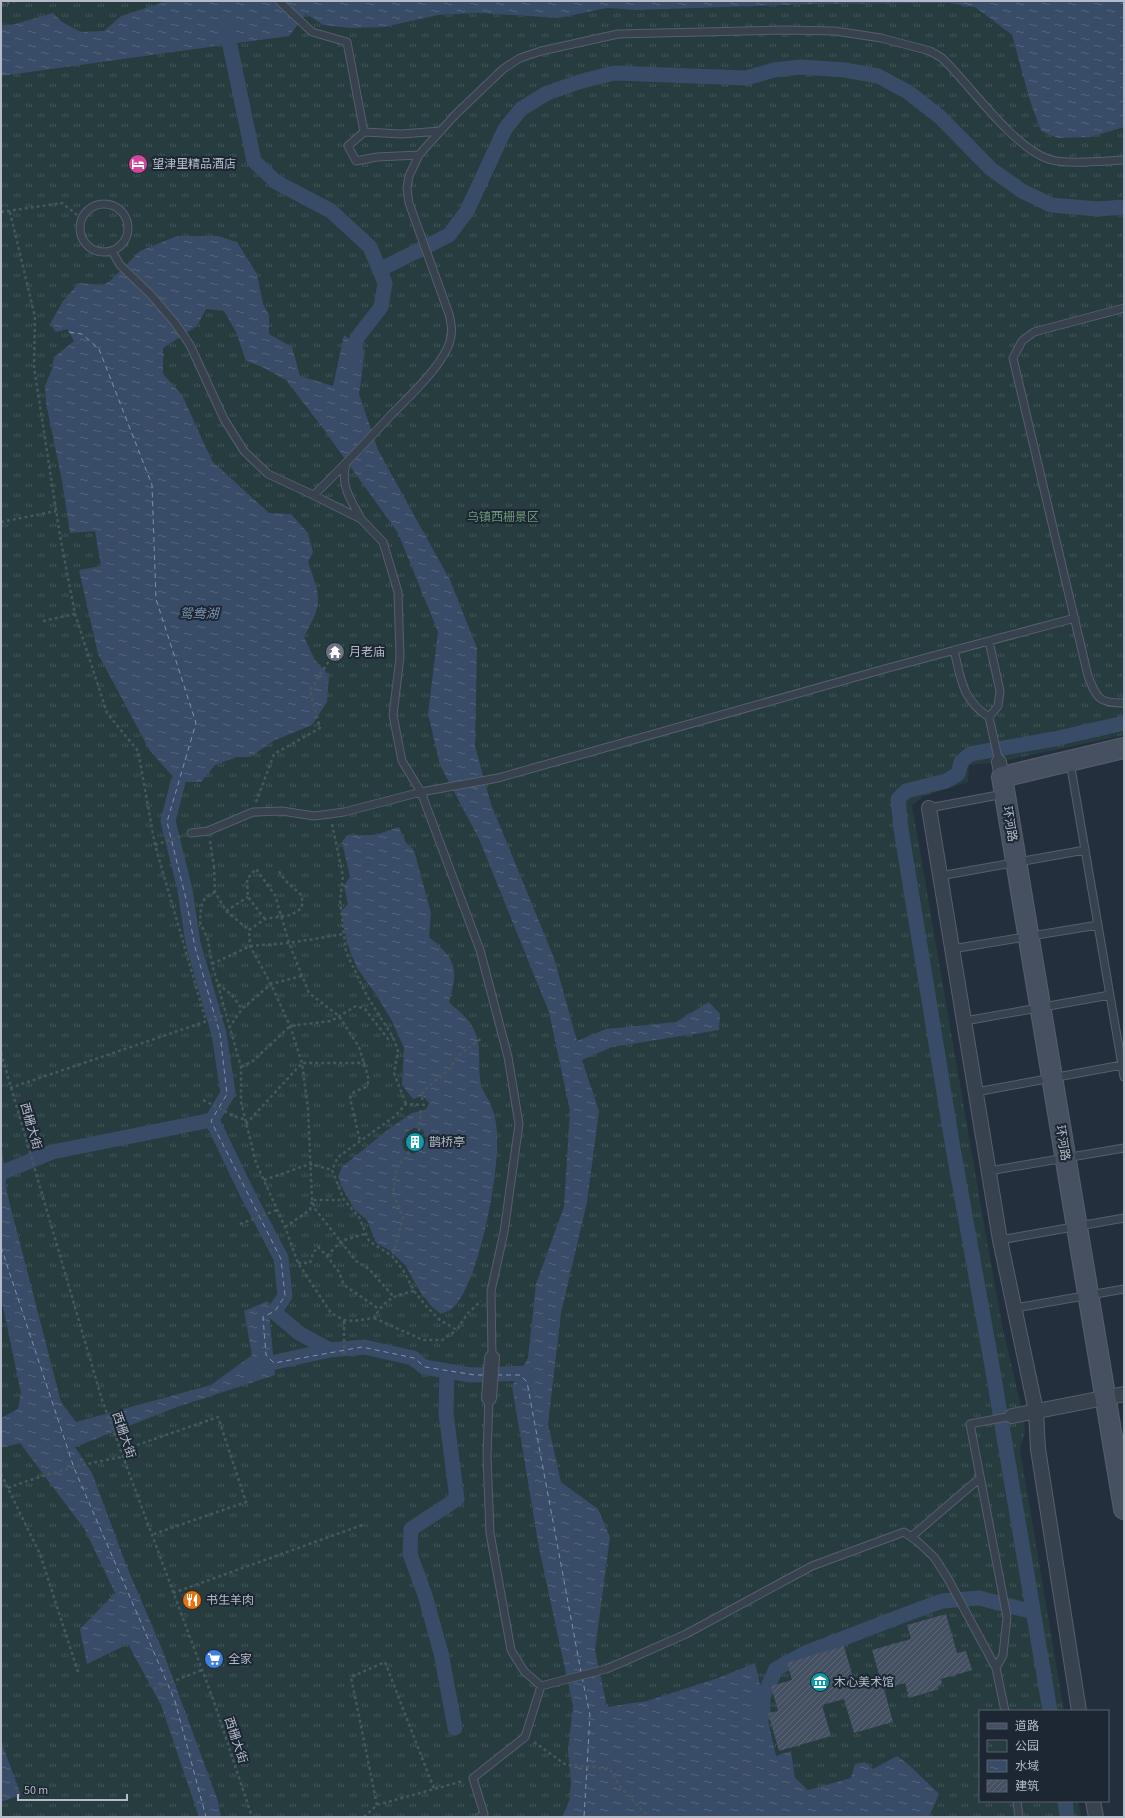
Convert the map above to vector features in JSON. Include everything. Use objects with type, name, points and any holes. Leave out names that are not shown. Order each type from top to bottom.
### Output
[{"type":"street","points":[[1002,778],[1124,748]]},
{"type":"street","name":"环河路","points":[[1002,778],[1088,1295],[1114,1396],[1124,1509]]},
{"type":"street","points":[[929,808],[1000,1240],[1036,1411],[1038,1449],[1079,1710]]},
{"type":"street","points":[[489,1398],[492,1358]]},
{"type":"street","points":[[1012,1416],[1114,1396]]},
{"type":"street","points":[[1093,1802],[1096,1817]]},
{"type":"lane","points":[[279,1],[312,32],[347,42],[364,132]]},
{"type":"lane","points":[[314,495],[346,464],[430,373],[450,341],[452,330],[449,314],[409,203],[407,188],[409,176],[419,155],[441,131],[503,69],[520,58],[541,51],[618,34],[784,30],[835,31],[881,38],[930,51],[942,58],[1016,137],[1035,153],[1048,159],[1061,162],[1124,160]]},
{"type":"lane","points":[[419,155],[377,156],[356,161],[348,146],[364,132],[401,134],[441,131]]},
{"type":"lane","points":[[103,203],[116,207],[126,217],[128,231],[123,243],[112,251],[98,252],[86,245],[79,232],[81,218],[90,207],[103,203]]},
{"type":"lane","points":[[112,251],[120,265],[152,296],[175,323],[190,345],[224,419],[244,451],[268,474],[362,519]]},
{"type":"lane","points":[[1124,308],[1034,332],[1022,341],[1013,358],[1088,676],[1095,694],[1106,703],[1124,703]]},
{"type":"lane","points":[[346,464],[343,476],[344,485],[362,519],[383,542],[398,592],[400,657],[393,715],[402,761],[421,792],[480,950],[508,1057],[519,1124],[504,1232],[491,1291],[492,1358]]},
{"type":"lane","points":[[190,833],[208,831],[253,812],[282,811],[314,816],[330,814],[344,812],[421,792],[498,778],[954,650],[1075,618]]},
{"type":"lane","points":[[989,641],[1000,691],[998,706],[989,717]]},
{"type":"lane","points":[[929,808],[1002,778],[989,717],[978,710],[970,701],[963,689],[954,650]]},
{"type":"lane","points":[[1070,761],[1124,1077]]},
{"type":"lane","points":[[940,876],[1085,850]]},
{"type":"lane","points":[[952,948],[1098,925]]},
{"type":"lane","points":[[965,1021],[1110,995]]},
{"type":"lane","points":[[976,1092],[1122,1065]]},
{"type":"lane","points":[[989,1171],[1124,1148]]},
{"type":"lane","points":[[1000,1240],[1124,1218]]},
{"type":"lane","points":[[1014,1308],[1124,1289]]},
{"type":"lane","points":[[489,1398],[487,1456],[490,1533],[511,1650],[524,1671],[541,1686]]},
{"type":"lane","points":[[996,1668],[1003,1655],[1007,1617],[970,1424],[1012,1416]]},
{"type":"lane","points":[[911,1537],[980,1478]]},
{"type":"lane","points":[[541,1686],[606,1669],[686,1634],[812,1566],[904,1532],[934,1557],[947,1577],[996,1668],[1005,1710]]},
{"type":"lane","points":[[479,1817],[484,1814],[473,1778],[525,1737],[541,1686]]},
{"type":"lane","points":[[1017,1802],[1019,1817]]},
{"type":"path","points":[[1,5],[15,1]]},
{"type":"path","points":[[1,212],[10,212],[62,203],[81,218]]},
{"type":"path","points":[[10,212],[35,317],[34,367],[56,511],[74,614],[107,713],[138,751],[155,845],[206,1021]]},
{"type":"path","points":[[1,522],[56,511]]},
{"type":"path","points":[[43,621],[74,614]]},
{"type":"path","points":[[253,812],[274,754],[320,728],[310,690],[334,652]]},
{"type":"path","points":[[330,814],[343,876],[340,901],[346,952],[360,984],[393,1037],[398,1050],[394,1073],[406,1104]]},
{"type":"path","points":[[208,831],[214,868],[215,892],[226,911],[249,930],[250,946],[271,984],[290,1026],[302,1063],[308,1109],[312,1200],[315,1210],[356,1261],[369,1269],[393,1296]]},
{"type":"path","points":[[155,845],[190,833]]},
{"type":"path","points":[[265,919],[248,897],[247,879],[256,869],[276,895],[288,943],[309,993],[339,1016],[359,1047],[369,1080],[366,1087],[354,1092],[350,1098],[360,1141]]},
{"type":"path","points":[[249,930],[265,919],[292,915],[302,908],[302,896],[295,888],[284,880],[279,871]]},
{"type":"path","points":[[215,892],[205,898],[201,908],[200,922],[208,940],[212,964],[241,1067],[241,1102],[245,1124],[256,1163],[285,1227],[298,1263],[331,1313],[344,1320],[353,1321],[374,1318],[423,1340],[442,1340],[456,1330],[467,1314],[491,1291]]},
{"type":"path","points":[[226,911],[248,897]]},
{"type":"path","points":[[212,964],[250,946],[288,943],[344,934]]},
{"type":"path","points":[[229,1028],[242,1009],[271,984],[302,976]]},
{"type":"path","points":[[218,984],[232,995],[242,1009]]},
{"type":"path","points":[[241,1067],[253,1062],[290,1026],[331,1020],[356,1006],[365,1009],[388,1039],[393,1037]]},
{"type":"path","points":[[10,1088],[225,1014]]},
{"type":"path","points":[[422,1100],[423,1092],[448,1070],[459,1055],[482,1038]]},
{"type":"path","name":"西栅大街","points":[[1,1053],[102,1400],[202,1670],[252,1817]]},
{"type":"path","points":[[245,1124],[302,1063],[365,1063]]},
{"type":"path","points":[[203,1100],[236,1117],[244,1119]]},
{"type":"path","points":[[406,1104],[395,1116],[338,1157],[332,1170],[344,1200],[359,1217],[369,1241],[392,1256],[403,1270],[414,1291],[440,1320],[456,1330]]},
{"type":"path","points":[[406,1104],[425,1105]]},
{"type":"path","points":[[419,1131],[421,1109]]},
{"type":"path","points":[[393,1254],[403,1216],[393,1193],[397,1165],[406,1158],[410,1150]]},
{"type":"path","points":[[264,1180],[310,1164],[332,1170]]},
{"type":"path","points":[[312,1200],[344,1200]]},
{"type":"path","points":[[285,1227],[310,1210],[312,1200]]},
{"type":"path","points":[[240,1224],[277,1210]]},
{"type":"path","points":[[328,1256],[340,1240],[365,1234]]},
{"type":"path","points":[[298,1263],[310,1263],[313,1253],[318,1247],[328,1256],[339,1272],[344,1285],[379,1309]]},
{"type":"path","points":[[374,1318],[379,1309],[393,1296],[414,1291]]},
{"type":"path","points":[[344,1320],[344,1354]]},
{"type":"path","points":[[120,1451],[218,1416],[246,1502],[151,1535]]},
{"type":"path","points":[[8,1488],[38,1476],[84,1464],[122,1457]]},
{"type":"path","points":[[1,1474],[40,1554],[79,1675]]},
{"type":"path","points":[[173,1593],[365,1524]]},
{"type":"path","points":[[377,1805],[351,1677],[385,1662],[434,1789]]},
{"type":"path","points":[[154,1689],[180,1677],[202,1670]]},
{"type":"path","points":[[525,1737],[566,1765],[596,1766],[612,1771],[621,1788],[649,1817]]},
{"type":"path","points":[[364,1817],[377,1805],[473,1778]]},
{"type":"green space","name":"乌镇西栅景区","points":[[1,1],[295,1],[384,27],[438,15],[478,13],[559,18],[607,8],[636,10],[817,4],[947,3],[975,7],[1012,35],[1030,101],[1041,131],[1091,137],[1124,127],[1124,735],[999,762],[969,765],[968,782],[924,796],[912,805],[1003,1330],[1023,1414],[1025,1431],[1020,1450],[1064,1710],[979,1710],[979,1802],[1078,1802],[1081,1817],[1,1817]]},
{"type":"water","points":[[167,1],[1124,1],[1124,127],[1091,137],[1058,138],[1041,131],[1030,101],[1012,35],[975,7],[947,3],[817,4],[636,10],[607,8],[559,18],[478,13],[438,15],[384,27],[352,28],[323,25],[306,14],[289,36],[1,76],[1,26],[15,24],[53,13],[62,22],[81,32],[104,31],[121,16]]},
{"type":"water","name":"鸳鸯湖","points":[[177,236],[218,236],[237,242],[257,274],[263,304],[269,315],[269,334],[292,347],[300,376],[333,386],[344,335],[365,350],[359,394],[378,450],[450,580],[477,648],[475,746],[491,804],[554,958],[577,1041],[606,1029],[676,1022],[709,1002],[720,1014],[719,1030],[612,1047],[582,1060],[599,1111],[587,1202],[561,1313],[548,1424],[561,1482],[598,1509],[610,1537],[595,1650],[607,1707],[647,1701],[718,1678],[755,1663],[776,1756],[791,1751],[795,1778],[808,1790],[851,1778],[855,1764],[865,1762],[873,1769],[897,1756],[909,1765],[939,1794],[929,1817],[562,1817],[569,1802],[571,1782],[568,1750],[573,1706],[539,1548],[512,1386],[528,1358],[536,1284],[564,1207],[570,1111],[549,1012],[479,839],[440,765],[428,714],[438,632],[398,533],[322,427],[286,380],[262,367],[246,361],[236,332],[224,311],[206,309],[197,326],[163,348],[163,374],[182,395],[212,461],[269,513],[291,514],[308,533],[313,552],[308,562],[316,584],[318,600],[314,616],[304,637],[315,660],[329,675],[327,702],[312,725],[275,740],[250,757],[237,757],[215,765],[201,782],[178,782],[150,751],[98,654],[79,570],[101,566],[95,531],[70,533],[62,481],[46,403],[45,386],[52,369],[54,357],[74,341],[67,329],[56,332],[50,324],[63,301],[79,283],[103,285],[110,281],[140,251]]},
{"type":"water","points":[[399,827],[406,843],[414,850],[431,913],[429,937],[445,952],[453,965],[454,980],[449,1002],[468,1020],[476,1035],[479,1048],[479,1070],[481,1084],[495,1118],[497,1153],[495,1175],[480,1251],[472,1274],[463,1293],[453,1308],[441,1314],[431,1306],[417,1287],[406,1266],[389,1250],[376,1243],[367,1220],[354,1209],[338,1177],[342,1167],[390,1128],[412,1113],[426,1110],[429,1103],[423,1096],[413,1099],[402,1085],[404,1048],[392,1021],[377,996],[357,968],[347,943],[341,911],[348,904],[344,885],[350,877],[342,842],[347,835],[375,835]],"holes":[[[414,1128],[422,1129],[427,1138],[423,1149],[413,1154],[404,1150],[402,1141],[407,1132]]]},
{"type":"water","points":[[1,1140],[7,1193],[61,1402],[76,1422],[211,1385],[252,1355],[244,1311],[268,1301],[275,1375],[177,1407],[75,1447],[92,1473],[127,1567],[162,1649],[218,1801],[221,1817],[199,1817],[161,1705],[128,1644],[87,1664],[80,1629],[115,1593],[85,1530],[20,1443],[1,1448],[1,1418],[18,1409],[21,1393],[1,1297]]},
{"type":"water","points":[[1,1741],[21,1795],[1,1802]]},
{"type":"building","name":"鹊桥亭","points":[[417,1134],[422,1140],[421,1146],[414,1149],[409,1143],[410,1138]]},
{"type":"building","name":"木心美术馆","points":[[946,1614],[957,1653],[966,1651],[972,1670],[941,1679],[942,1684],[937,1686],[939,1689],[909,1698],[905,1683],[884,1689],[893,1722],[854,1733],[844,1699],[822,1705],[831,1736],[779,1751],[768,1713],[778,1711],[771,1686],[792,1680],[787,1663],[844,1646],[856,1688],[881,1681],[872,1650],[911,1639],[907,1625]]},
{"type":"waterway","points":[[227,31],[254,161],[276,182],[331,211],[370,247],[385,283],[381,307],[357,338],[352,363]]},
{"type":"waterway","points":[[379,270],[449,235],[467,211],[505,129],[521,109],[547,93],[582,81],[614,73],[746,78],[774,70],[801,67],[845,70],[878,76],[908,92],[940,117],[991,169],[1022,191],[1051,205],[1098,209],[1124,207]]},
{"type":"waterway","points":[[1050,1710],[992,1366],[953,1148],[901,829],[898,799],[906,791],[946,781],[958,774],[961,762],[970,754],[1054,739],[1124,723]]},
{"type":"waterway","points":[[1,1173],[52,1152],[212,1120],[228,1093],[219,1034],[193,943],[185,890],[168,821],[178,782]]},
{"type":"waterway","points":[[212,1120],[247,1193],[281,1258],[285,1296],[274,1312],[299,1333],[330,1350],[364,1347],[413,1358],[424,1367],[470,1375],[529,1373]]},
{"type":"waterway","points":[[255,1368],[262,1365],[330,1350]]},
{"type":"waterway","points":[[447,1371],[446,1413],[457,1499],[411,1529],[410,1554],[425,1595],[441,1653],[455,1728]]},
{"type":"waterway","points":[[763,1716],[763,1697],[776,1669],[805,1653],[942,1601],[979,1598],[1033,1612]]},
{"type":"waterway","points":[[1065,1802],[1067,1817]]},
{"type":"ferry route","points":[[69,332],[82,334],[99,349],[152,485],[156,599],[196,723],[167,822],[186,899],[195,947],[220,1034],[227,1094],[211,1121],[281,1259],[285,1296],[275,1311],[263,1317],[266,1355],[274,1363],[362,1347],[414,1358],[425,1367],[475,1375],[484,1375]]},
{"type":"ferry route","points":[[1,1247],[74,1468],[175,1701],[206,1817]]},
{"type":"ferry route","points":[[497,1375],[520,1375],[527,1382],[581,1672]]},
{"type":"ferry route","points":[[582,1677],[590,1715],[584,1817]]},
{"type":"place","name":"望津里精品酒店","points":[[138,164]]},
{"type":"place","name":"月老庙","points":[[335,652]]},
{"type":"place","name":"鹊桥亭","points":[[415,1142]]},
{"type":"place","name":"书生羊肉","points":[[192,1600]]},
{"type":"place","name":"全家","points":[[214,1659]]},
{"type":"place","name":"木心美术馆","points":[[820,1682]]}]
